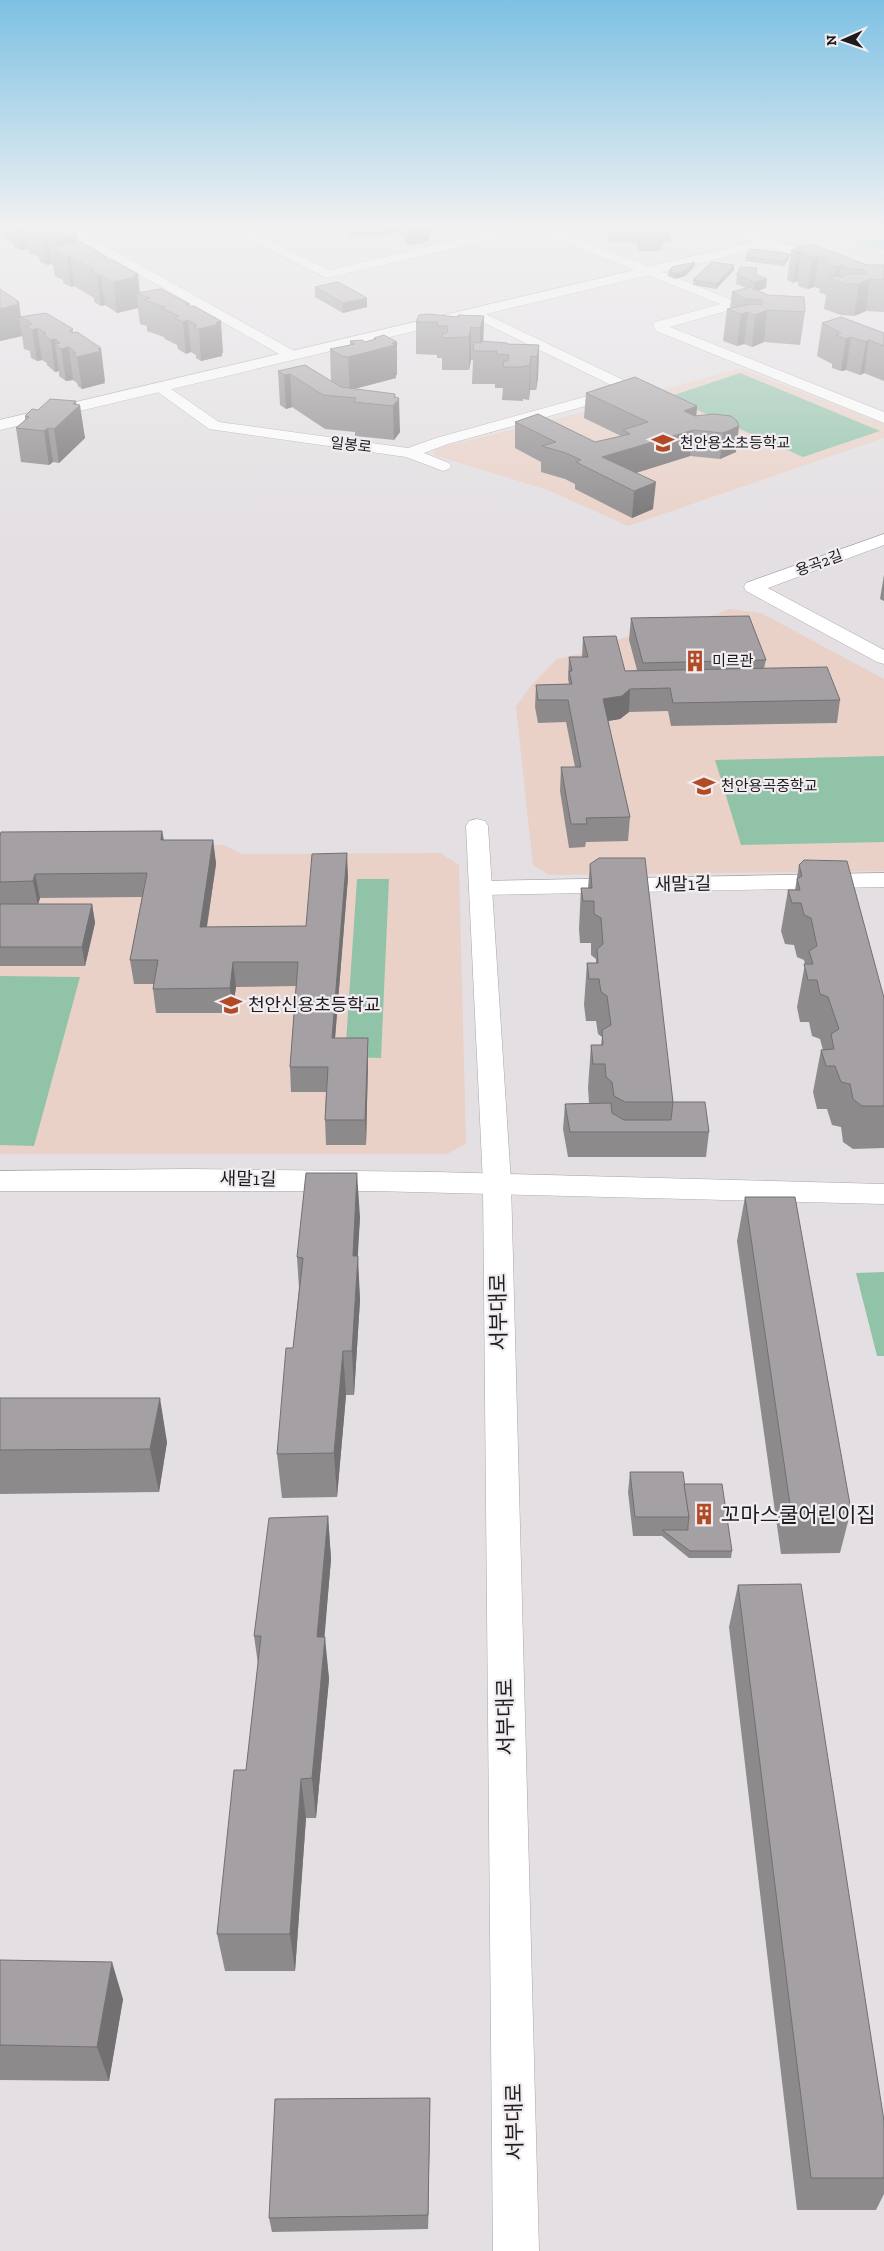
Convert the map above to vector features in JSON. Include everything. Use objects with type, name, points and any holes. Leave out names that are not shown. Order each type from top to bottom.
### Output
[{"type":"street","points":[[251,332],[291,355]]},
{"type":"street","points":[[0,425],[388,332]]},
{"type":"street","name":"일봉로","points":[[159,387],[215,426],[409,453],[442,441],[551,412],[631,388],[515,332]]},
{"type":"street","points":[[671,332],[884,418]]},
{"type":"street","points":[[409,453],[443,466]]},
{"type":"street","name":"용곡2길","points":[[884,539],[753,588],[884,658]]},
{"type":"street","points":[[477,826],[497,1183]]},
{"type":"street","name":"새말1길","points":[[481,888],[884,880]]},
{"type":"street","name":"새말1길","points":[[0,1181],[162,1178],[497,1183],[787,1193],[884,1194]]},
{"type":"street","name":"서부대로","points":[[497,1183],[516,2251]]},
{"type":"shaded area","name":"천안용소초등학교","points":[[740,368],[884,424],[884,438],[628,526],[548,490],[433,455],[437,448],[584,412]]},
{"type":"shaded area","name":"천안용곡중학교","points":[[729,609],[761,613],[884,679],[884,871],[549,875],[533,865],[516,707],[530,687],[557,659],[597,650],[614,641],[653,628],[715,615]]},
{"type":"shaded area","name":"천안신용초등학교","points":[[224,845],[242,854],[440,853],[459,865],[466,1144],[447,1154],[0,1154],[0,847]]},
{"type":"green space","points":[[740,373],[880,431],[803,457],[668,397]]},
{"type":"green space","points":[[884,756],[884,842],[741,845],[715,760]]},
{"type":"green space","points":[[357,879],[389,879],[381,1058],[345,1057]]},
{"type":"green space","points":[[0,976],[80,977],[34,1146],[0,1145]]},
{"type":"green space","points":[[884,1272],[884,1356],[877,1356],[856,1273]]},
{"type":"building","points":[[44,332],[77,332],[101,348],[98,349],[101,351],[77,357],[73,353],[76,353],[69,347],[61,349],[55,344],[60,343],[55,339],[51,340],[43,334],[46,333]]},
{"type":"building","points":[[470,332],[469,337],[442,338],[443,333]]},
{"type":"building","points":[[839,332],[881,332],[884,333],[884,346],[869,340],[866,342],[851,337],[846,339],[836,335],[841,333]]},
{"type":"building","points":[[384,335],[397,342],[392,343],[395,345],[348,357],[342,356],[330,349],[355,344],[350,341],[362,340],[365,342]]},
{"type":"building","points":[[481,341],[539,345],[537,357],[531,356],[530,366],[503,367],[504,361],[508,361],[509,355],[496,354],[497,351],[473,351],[474,342],[481,343]]},
{"type":"building","points":[[305,365],[341,387],[395,394],[394,397],[399,398],[393,406],[354,402],[356,398],[323,395],[290,374],[284,375],[278,371]]},
{"type":"building","points":[[635,377],[697,406],[684,411],[695,416],[714,414],[731,416],[737,421],[739,426],[723,433],[693,430],[602,457],[656,482],[634,491],[576,462],[581,460],[566,453],[542,446],[556,442],[515,422],[538,414],[595,442],[630,434],[623,430],[648,422],[586,393]]},
{"type":"building","points":[[50,399],[76,401],[73,404],[80,405],[54,429],[48,428],[44,431],[16,428],[29,417],[25,416],[32,409],[38,410]]},
{"type":"building","points":[[749,616],[766,660],[643,663],[631,618]]},
{"type":"building","points":[[616,636],[625,671],[827,667],[840,700],[673,703],[670,688],[630,689],[622,696],[603,699],[630,817],[586,818],[587,824],[571,824],[561,767],[581,767],[568,700],[538,700],[536,685],[572,684],[569,671],[572,671],[569,657],[588,657],[583,637]]},
{"type":"building","points":[[162,831],[161,840],[213,840],[200,927],[306,926],[312,854],[347,853],[332,1038],[368,1038],[365,1120],[325,1120],[328,1067],[290,1067],[298,962],[233,962],[230,988],[153,989],[158,960],[130,960],[147,873],[35,874],[33,881],[0,882],[1,832]]},
{"type":"building","points":[[599,858],[645,858],[673,1102],[625,1102],[614,1096],[612,1082],[606,1077],[605,1064],[593,1064],[591,1045],[603,1045],[602,1030],[611,1025],[607,996],[601,992],[599,979],[589,979],[587,963],[598,963],[597,949],[603,944],[601,918],[594,914],[594,901],[583,901],[581,888],[592,888],[590,864]]},
{"type":"building","points":[[804,860],[847,861],[884,998],[884,1106],[862,1106],[853,1099],[850,1084],[841,1082],[835,1066],[826,1066],[821,1050],[834,1049],[831,1034],[839,1029],[828,997],[820,994],[817,980],[808,980],[804,964],[813,964],[809,951],[817,946],[811,918],[804,915],[801,903],[792,903],[788,890],[800,890],[797,879],[802,876],[799,865]]},
{"type":"building","points":[[0,904],[92,904],[82,947],[0,947]]},
{"type":"building","points":[[673,1102],[705,1102],[709,1132],[570,1132],[565,1104],[611,1103],[612,1113],[624,1120],[671,1120]]},
{"type":"building","points":[[306,1173],[357,1173],[353,1256],[358,1256],[352,1351],[343,1351],[334,1453],[277,1454],[286,1348],[293,1348],[303,1258],[297,1257]]},
{"type":"building","points":[[745,1197],[795,1197],[851,1510],[791,1511]]},
{"type":"building","points":[[0,1398],[160,1398],[150,1449],[0,1450]]},
{"type":"building","points":[[630,1472],[683,1472],[689,1517],[635,1517]]},
{"type":"building","name":"꼬마스쿨어린이집","points":[[684,1484],[722,1484],[732,1551],[690,1551],[662,1530],[688,1530],[689,1517]]},
{"type":"building","points":[[328,1516],[317,1637],[325,1637],[312,1778],[301,1779],[290,1934],[217,1934],[234,1770],[246,1770],[261,1636],[254,1636],[269,1518]]},
{"type":"building","points":[[801,1584],[884,2121],[884,2178],[811,2178],[738,1585]]},
{"type":"building","points":[[0,1960],[112,1962],[97,2047],[0,2045]]},
{"type":"building","points":[[430,2098],[428,2215],[269,2218],[275,2099]]},
{"type":"place","name":"천안용소초등학교","points":[[663,443]]},
{"type":"place","name":"미르관","points":[[695,661]]},
{"type":"place","name":"천안용곡중학교","points":[[704,786]]},
{"type":"place","name":"천안신용초등학교","points":[[231,1005]]},
{"type":"place","name":"꼬마스쿨어린이집","points":[[704,1514]]}]
